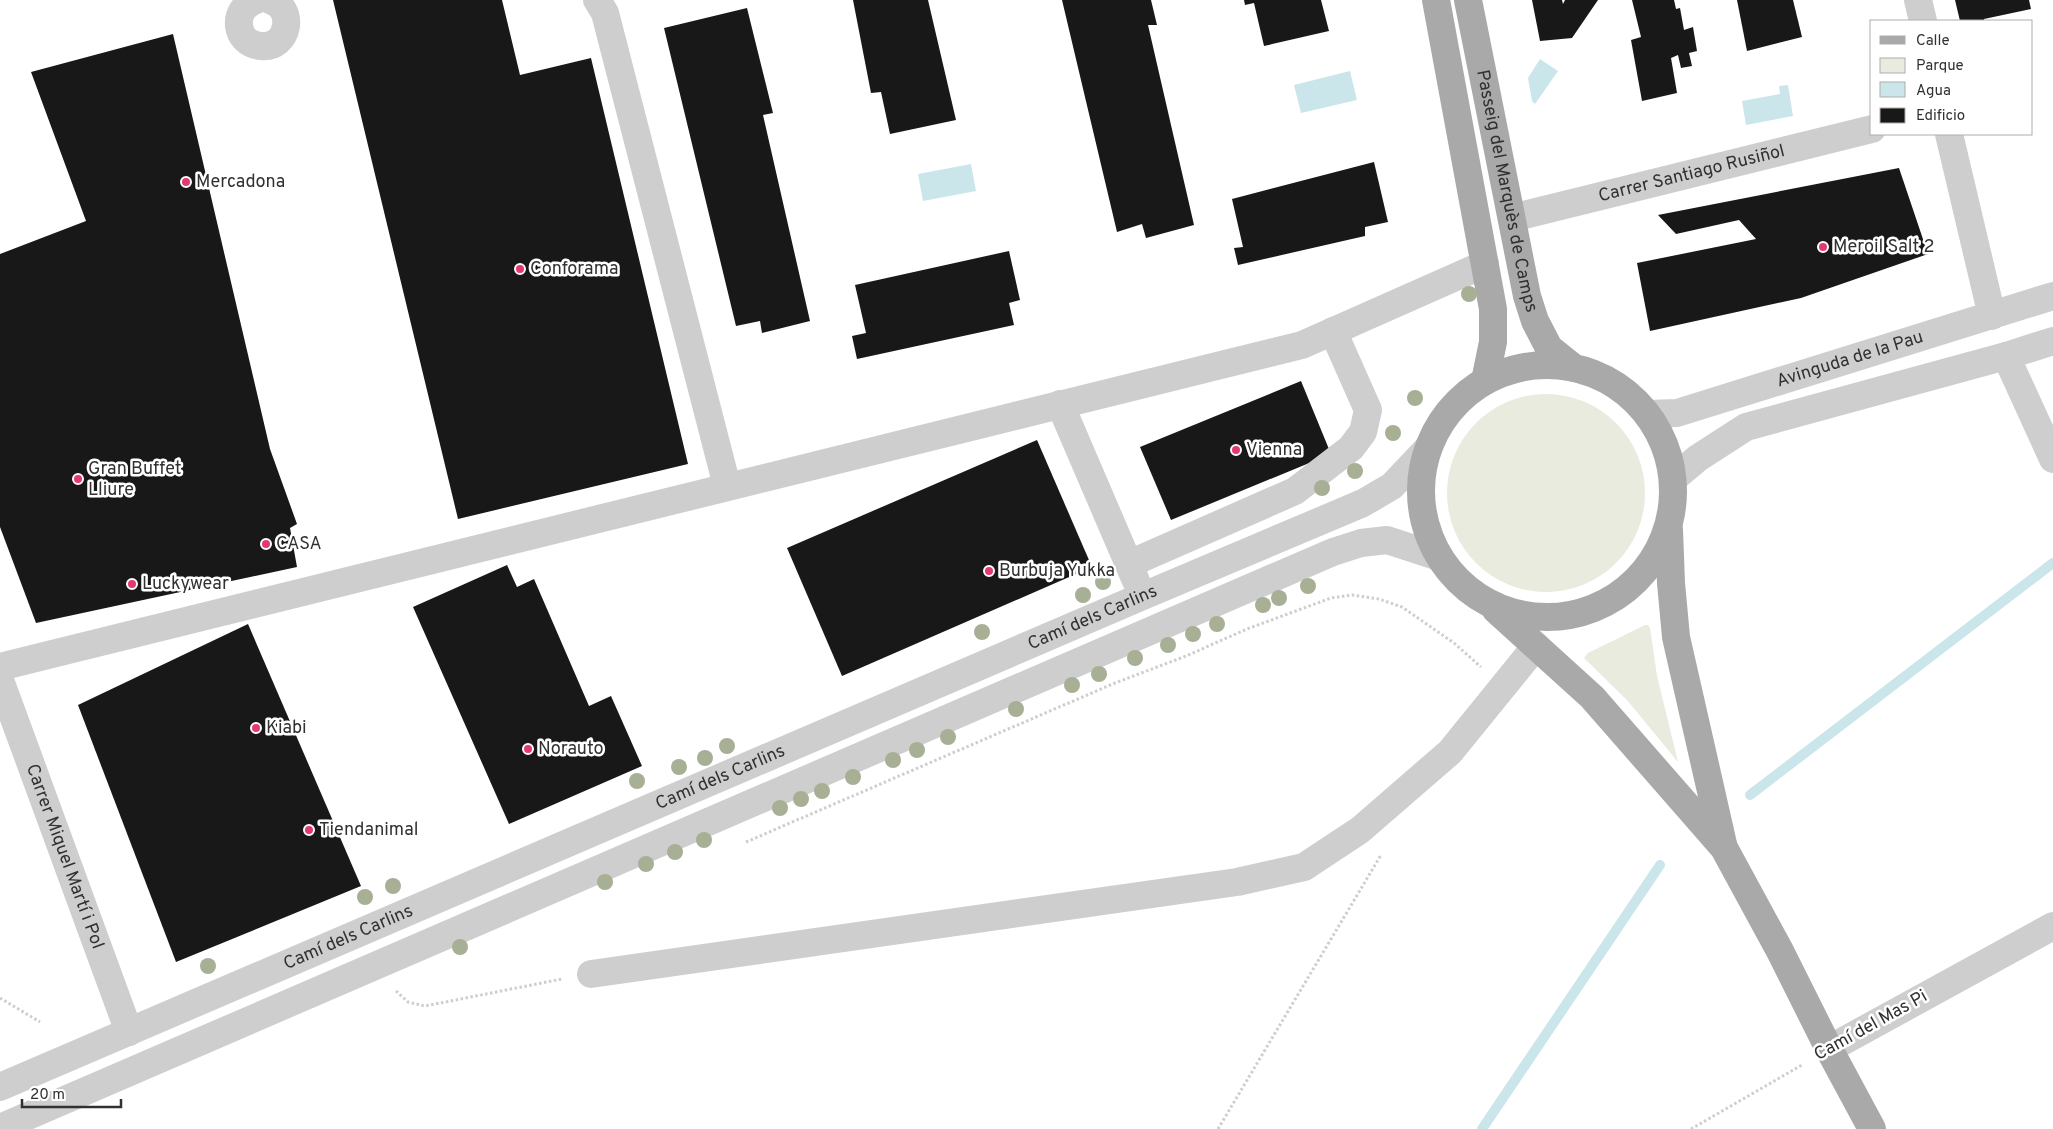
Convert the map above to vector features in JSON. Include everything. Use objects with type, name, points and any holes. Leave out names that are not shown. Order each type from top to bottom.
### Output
[{"type":"main road","name":"Passeig del Marquès de Camps","points":[[1436,0],[1493,309],[1493,342],[1485,381]]},
{"type":"main road","name":"Passeig del Marquès de Camps","points":[[1468,0],[1527,296],[1535,321],[1549,348],[1574,368]]},
{"type":"main road","points":[[1487,602],[1530,616],[1553,617],[1575,614],[1597,607],[1617,596],[1639,576],[1649,565],[1661,546],[1668,525],[1673,494],[1673,479],[1666,448],[1660,434],[1647,414],[1618,387],[1590,372],[1559,366],[1528,366],[1513,370],[1485,381],[1472,389],[1450,410],[1433,435],[1422,470],[1422,515],[1429,537],[1438,557],[1460,583],[1487,602],[1592,697],[1724,848],[1780,951],[1872,1129]]},
{"type":"main road","points":[[1668,525],[1670,583],[1676,637],[1724,848]]},
{"type":"street","points":[[254,0],[244,6],[239,16],[239,27],[243,37],[251,44],[261,47],[272,45],[281,39],[286,30],[287,19],[283,9],[270,0]]},
{"type":"street","points":[[597,0],[605,12],[727,486]]},
{"type":"street","points":[[1918,0],[1923,20]]},
{"type":"street","name":"Carrer Santiago Rusiñol","points":[[1512,218],[1870,129]]},
{"type":"street","points":[[1949,135],[1992,316]]},
{"type":"street","points":[[0,667],[1302,345],[1485,264]]},
{"type":"street","name":"Avinguda de la Pau","points":[[1647,414],[1677,413],[2053,296]]},
{"type":"street","points":[[1129,564],[1295,491],[1351,448],[1363,432],[1368,410],[1333,331]]},
{"type":"street","name":"Avinguda de la Pau","points":[[1673,479],[1698,458],[1746,427],[2006,356],[2053,340]]},
{"type":"street","points":[[2006,356],[2053,459]]},
{"type":"street","points":[[1060,404],[1143,596]]},
{"type":"street","name":"Camí dels Carlins","points":[[0,1087],[1363,503],[1392,486],[1428,449]]},
{"type":"street","name":"Camí dels Carlins","points":[[0,1128],[1333,552],[1360,543],[1387,540],[1438,557]]},
{"type":"street","points":[[591,974],[1236,882],[1304,867],[1360,830],[1450,752],[1536,646]]},
{"type":"street","name":"Carrer Miquel Martí i Pol","points":[[0,680],[129,1032]]},
{"type":"street","name":"Camí del Mas Pi","points":[[1829,1049],[2053,926]]},
{"type":"path","points":[[745,843],[1115,683],[1186,656],[1247,629],[1331,598],[1352,595],[1379,598],[1402,607],[1454,642],[1503,687]]},
{"type":"path","points":[[1218,1129],[1383,851]]},
{"type":"path","points":[[404,987],[395,991],[408,1002],[425,1006],[591,974]]},
{"type":"path","points":[[0,998],[40,1022]]},
{"type":"path","name":"Camí del Mas Pi","points":[[1691,1129],[1829,1049]]},
{"type":"green space","points":[[1536,394],[1556,394],[1575,398],[1593,406],[1609,416],[1623,430],[1641,464],[1645,493],[1641,522],[1633,540],[1623,556],[1609,570],[1575,588],[1556,592],[1536,592],[1517,588],[1499,580],[1483,570],[1469,556],[1451,522],[1447,503],[1447,483],[1451,464],[1459,446],[1469,430],[1483,416],[1517,398]]},
{"type":"green space","points":[[1648,625],[1650,628],[1657,676],[1678,762],[1627,700],[1584,658],[1588,653]]},
{"type":"water","points":[[1540,59],[1558,71],[1535,104],[1532,101],[1528,78]]},
{"type":"water","points":[[1350,71],[1357,100],[1301,113],[1294,85]]},
{"type":"water","points":[[1788,85],[1793,116],[1746,125],[1742,101],[1780,94],[1779,86]]},
{"type":"water","points":[[971,164],[976,191],[923,201],[918,174]]},
{"type":"building","name":"Conforama","points":[[333,0],[502,0],[520,75],[591,58],[688,464],[458,519]]},
{"type":"building","points":[[853,0],[928,0],[956,120],[890,134],[881,92],[871,93]]},
{"type":"building","points":[[1062,0],[1151,0],[1157,25],[1148,25],[1194,225],[1146,238],[1142,224],[1117,232]]},
{"type":"building","points":[[1244,0],[1321,0],[1329,31],[1264,46],[1254,3],[1245,5]]},
{"type":"building","points":[[1532,0],[1562,0],[1563,4],[1565,0],[1598,0],[1572,38],[1540,41]]},
{"type":"building","points":[[1632,0],[1674,0],[1676,9],[1680,8],[1684,30],[1693,27],[1697,51],[1689,53],[1692,66],[1681,68],[1678,55],[1671,58],[1677,93],[1642,101],[1631,40],[1641,37]]},
{"type":"building","points":[[1737,0],[1793,0],[1802,37],[1747,51]]},
{"type":"building","points":[[1955,0],[2029,0],[2031,9],[1984,20],[1960,20]]},
{"type":"building","points":[[747,8],[773,113],[763,115],[810,321],[762,333],[760,321],[736,326],[664,28]]},
{"type":"building","points":[[173,34],[270,449],[297,524],[290,528],[297,567],[36,623],[0,527],[0,254],[86,221],[31,72]]},
{"type":"building","points":[[1374,162],[1388,222],[1365,227],[1365,236],[1238,265],[1234,248],[1243,247],[1232,199]]},
{"type":"building","name":"Meroil Salt 2","points":[[1899,168],[1928,254],[1801,298],[1650,331],[1637,263],[1756,239],[1739,220],[1676,234],[1658,215]]},
{"type":"building","points":[[1009,251],[1020,300],[1009,303],[1014,325],[857,359],[852,336],[866,333],[855,285]]},
{"type":"building","name":"Vienna","points":[[1301,381],[1331,454],[1171,520],[1140,447]]},
{"type":"building","points":[[1037,440],[1092,567],[842,676],[787,548]]},
{"type":"building","points":[[507,565],[517,587],[534,579],[589,706],[611,696],[642,766],[509,824],[413,607]]},
{"type":"building","points":[[248,624],[361,886],[176,962],[78,705]]},
{"type":"waterway","points":[[1750,795],[2053,563]]},
{"type":"waterway","points":[[1482,1129],[1660,865]]},
{"type":"place","name":"Mercadona","points":[[186,182]]},
{"type":"place","name":"Meroil Salt 2","points":[[1823,247]]},
{"type":"place","name":"Conforama","points":[[520,269]]},
{"type":"place","name":"Vienna","points":[[1236,450]]},
{"type":"place","name":"Gran Buffet Lliure","points":[[78,479]]},
{"type":"place","name":"CASA","points":[[266,544]]},
{"type":"place","name":"Burbuja Yukka","points":[[989,571]]},
{"type":"place","name":"Luckywear","points":[[132,584]]},
{"type":"place","name":"Kiabi","points":[[256,728]]},
{"type":"place","name":"Norauto","points":[[528,749]]},
{"type":"place","name":"Tiendanimal","points":[[309,830]]}]
